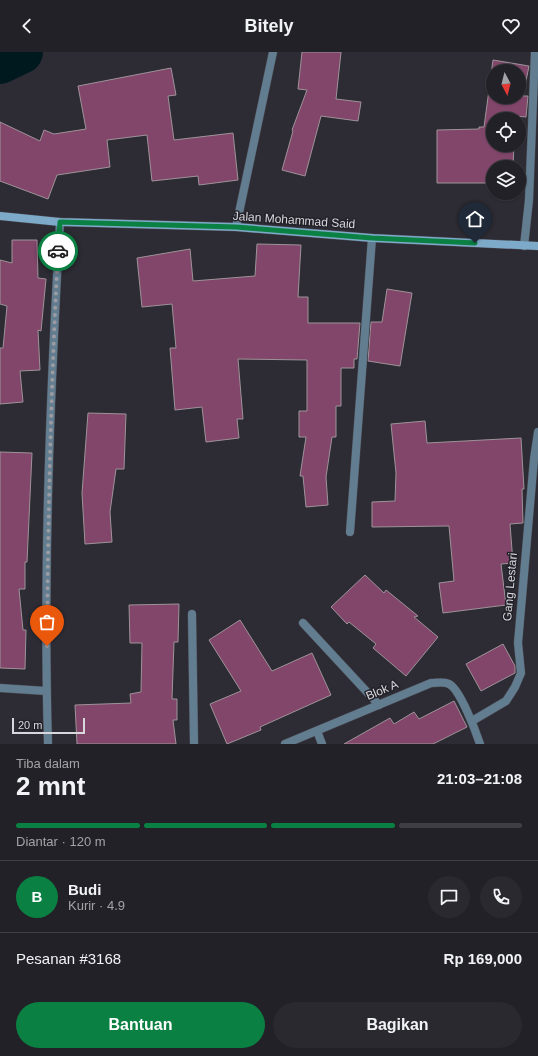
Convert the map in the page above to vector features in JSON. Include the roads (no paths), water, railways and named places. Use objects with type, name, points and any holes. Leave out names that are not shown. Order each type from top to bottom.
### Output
[{"type":"street","points":[[236,227],[273,52]]},
{"type":"street","points":[[524,246],[529,200],[535,52]]},
{"type":"street","name":"Jalan Mohammad Said","points":[[0,216],[60,222],[236,227],[372,238],[538,246]]},
{"type":"street","points":[[48,744],[46,691],[48,510],[52,367],[60,222]]},
{"type":"street","points":[[350,532],[372,238]]},
{"type":"street","name":"Gang Lestari","points":[[472,721],[506,701],[515,687],[521,673],[518,643],[534,459],[538,432]]},
{"type":"street","points":[[192,614],[194,744]]},
{"type":"street","points":[[303,623],[379,705]]},
{"type":"street","name":"Blok A","points":[[285,744],[430,683],[449,684],[454,688],[472,721]]},
{"type":"street","points":[[0,688],[46,691]]},
{"type":"street","points":[[472,721],[480,744]]},
{"type":"street","points":[[317,731],[322,744]]},
{"type":"waterway","points":[[0,62],[21,52]]}]
